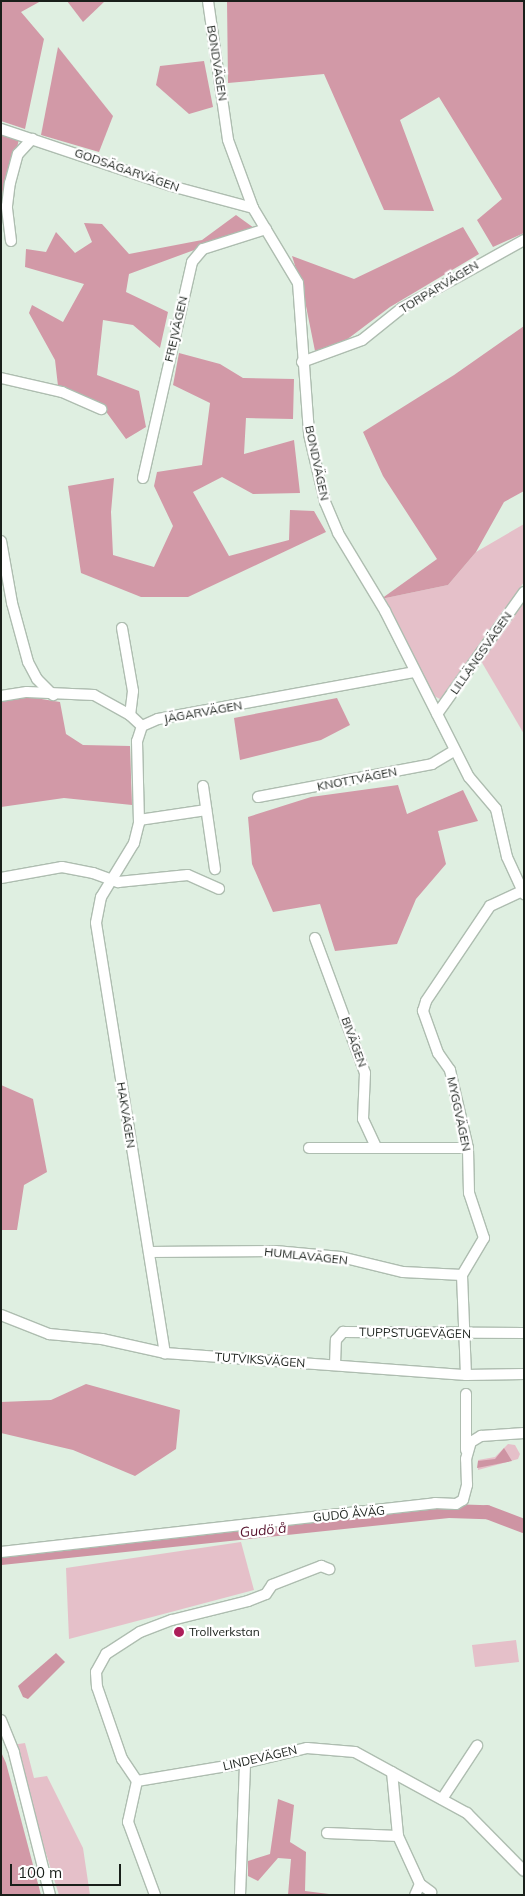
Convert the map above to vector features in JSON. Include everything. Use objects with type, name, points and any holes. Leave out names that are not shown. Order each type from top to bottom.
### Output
[{"type":"street","name":"BONDVÄGEN","points":[[208,1],[228,140],[253,208],[298,283],[302,362],[309,434],[325,502],[338,533],[385,611],[468,777],[496,809],[507,857],[523,892]]},
{"type":"street","name":"GODSÄGARVÄGEN","points":[[1,129],[171,186],[253,208]]},
{"type":"street","points":[[11,241],[7,206],[10,183],[18,154],[32,139]]},
{"type":"street","name":"FREJVÄGEN","points":[[143,478],[192,262],[203,249],[266,229]]},
{"type":"street","name":"TORPARVÄGEN","points":[[302,362],[362,340],[402,308],[524,240]]},
{"type":"street","points":[[1,378],[62,392],[101,409]]},
{"type":"street","points":[[1,541],[12,603],[28,662],[37,680],[53,695]]},
{"type":"street","name":"LILLÄNGSVÄGEN","points":[[437,714],[524,592]]},
{"type":"street","points":[[122,628],[133,691],[130,715]]},
{"type":"street","name":"JÄGARVÄGEN","points":[[142,726],[158,719],[414,672]]},
{"type":"street","points":[[1,696],[27,692],[94,696],[130,715],[142,726]]},
{"type":"street","name":"HAKVÄGEN","points":[[142,726],[136,740],[139,820],[134,843],[111,880],[97,909],[98,948],[165,1353]]},
{"type":"street","name":"KNOTTVÄGEN","points":[[258,797],[432,764],[454,751]]},
{"type":"street","points":[[203,786],[215,869]]},
{"type":"street","points":[[139,820],[206,810]]},
{"type":"street","points":[[1,878],[62,867],[93,872],[111,880],[188,875],[219,889]]},
{"type":"street","name":"MYGGVÄGEN","points":[[462,1275],[484,1238],[469,1193],[468,1148],[450,1070],[438,1053],[423,1011],[426,1001],[490,906],[523,892]]},
{"type":"street","name":"BIVÄGEN","points":[[315,938],[365,1073],[363,1119],[376,1147]]},
{"type":"street","points":[[308,1148],[468,1148]]},
{"type":"street","name":"HUMLAVÄGEN","points":[[149,1252],[275,1251],[341,1257],[403,1272],[462,1275]]},
{"type":"street","points":[[462,1275],[466,1375]]},
{"type":"street","name":"TUTVIKSVÄGEN","points":[[1,1315],[50,1334],[102,1339],[165,1353],[466,1375],[524,1374]]},
{"type":"street","name":"TUPPSTUGEVÄGEN","points":[[335,1365],[336,1340],[342,1332],[524,1333]]},
{"type":"street","name":"GUDÖ ÅVÄG","points":[[1,1552],[456,1504],[463,1500],[467,1485],[466,1394]]},
{"type":"street","points":[[466,1459],[471,1442],[481,1436],[524,1433]]},
{"type":"street","points":[[155,1895],[128,1822],[137,1781],[122,1759],[97,1687],[96,1672],[106,1654],[140,1632],[172,1620],[248,1601],[266,1594],[272,1585],[321,1566],[329,1569]]},
{"type":"street","points":[[1,1720],[14,1753],[50,1895]]},
{"type":"street","points":[[442,1799],[477,1746]]},
{"type":"street","name":"LINDEVÄGEN","points":[[137,1781],[246,1762],[309,1748],[355,1752],[467,1813],[524,1871]]},
{"type":"street","points":[[240,1895],[246,1762]]},
{"type":"street","points":[[392,1772],[398,1836],[420,1884],[431,1892]]},
{"type":"street","points":[[327,1833],[398,1836]]},
{"type":"street","points":[[416,1895],[420,1884]]},
{"type":"shaded area","points":[[1,1],[41,1],[21,12],[44,39],[25,129],[1,121]]},
{"type":"shaded area","points":[[67,1],[105,1],[83,22]]},
{"type":"shaded area","points":[[227,1],[524,1],[524,233],[493,247],[477,220],[502,199],[439,97],[400,120],[434,211],[384,210],[324,74],[228,83]]},
{"type":"shaded area","points":[[58,47],[113,116],[99,152],[41,135]]},
{"type":"shaded area","points":[[204,61],[213,107],[189,114],[156,85],[160,66]]},
{"type":"shaded area","points":[[1,133],[19,139],[1,220]]},
{"type":"shaded area","points":[[236,215],[254,228],[129,274],[126,292],[168,312],[160,348],[133,325],[103,320],[97,375],[139,391],[146,427],[126,439],[99,402],[58,386],[55,360],[29,313],[32,305],[63,322],[84,284],[25,267],[26,249],[46,252],[56,232],[75,253],[92,242],[84,223],[102,224],[129,254],[202,240]]},
{"type":"shaded area","points":[[463,227],[479,254],[390,307],[341,344],[315,351],[303,291],[292,256],[354,279]]},
{"type":"shaded area","points":[[524,326],[524,491],[504,502],[476,552],[448,585],[381,599],[437,559],[383,476],[363,432],[454,375]]},
{"type":"shaded area","points":[[179,353],[220,364],[243,378],[294,379],[293,419],[246,418],[244,454],[294,440],[300,493],[253,494],[222,477],[193,492],[229,556],[289,540],[290,510],[314,511],[326,532],[188,597],[141,597],[81,573],[68,486],[114,478],[111,512],[113,555],[154,567],[173,526],[154,486],[157,472],[202,465],[210,403],[173,385]]},
{"type":"shaded area","points":[[524,524],[524,582],[442,700],[432,695],[381,599],[448,585],[476,552]]},
{"type":"shaded area","points":[[524,602],[524,734],[481,661]]},
{"type":"shaded area","points":[[23,696],[60,702],[66,734],[83,745],[130,746],[132,805],[64,798],[1,807],[1,700]]},
{"type":"shaded area","points":[[337,698],[350,725],[321,740],[240,760],[234,718]]},
{"type":"shaded area","points":[[398,785],[407,814],[463,790],[478,821],[438,831],[446,864],[416,899],[397,944],[335,951],[320,904],[273,912],[252,864],[248,817],[311,797]]},
{"type":"shaded area","points":[[1,1085],[33,1099],[47,1172],[24,1185],[17,1230],[1,1230]]},
{"type":"shaded area","points":[[86,1384],[180,1410],[176,1449],[135,1476],[73,1450],[1,1433],[1,1402],[51,1400]]},
{"type":"shaded area","points":[[508,1444],[515,1445],[520,1454],[518,1459],[478,1470],[478,1460],[495,1457]]},
{"type":"shaded area","points":[[504,1448],[512,1461],[477,1468],[478,1461],[495,1459]]},
{"type":"shaded area","points":[[241,1542],[254,1590],[69,1639],[66,1568]]},
{"type":"shaded area","points":[[516,1640],[519,1662],[475,1667],[472,1645]]},
{"type":"shaded area","points":[[56,1653],[65,1662],[28,1699],[23,1697],[18,1686]]},
{"type":"shaded area","points":[[25,1743],[34,1778],[47,1776],[83,1848],[90,1895],[59,1895],[12,1745]]},
{"type":"shaded area","points":[[1,1752],[6,1763],[41,1895],[1,1895]]},
{"type":"shaded area","points":[[278,1799],[294,1805],[290,1842],[306,1852],[305,1891],[337,1895],[288,1895],[291,1859],[278,1858],[258,1881],[248,1876],[248,1861],[270,1854]]},
{"type":"waterway","name":"Gudö å","points":[[1,1558],[449,1511],[487,1512],[524,1526]]},
{"type":"place","name":"Trollverkstan","points":[[179,1632]]}]
